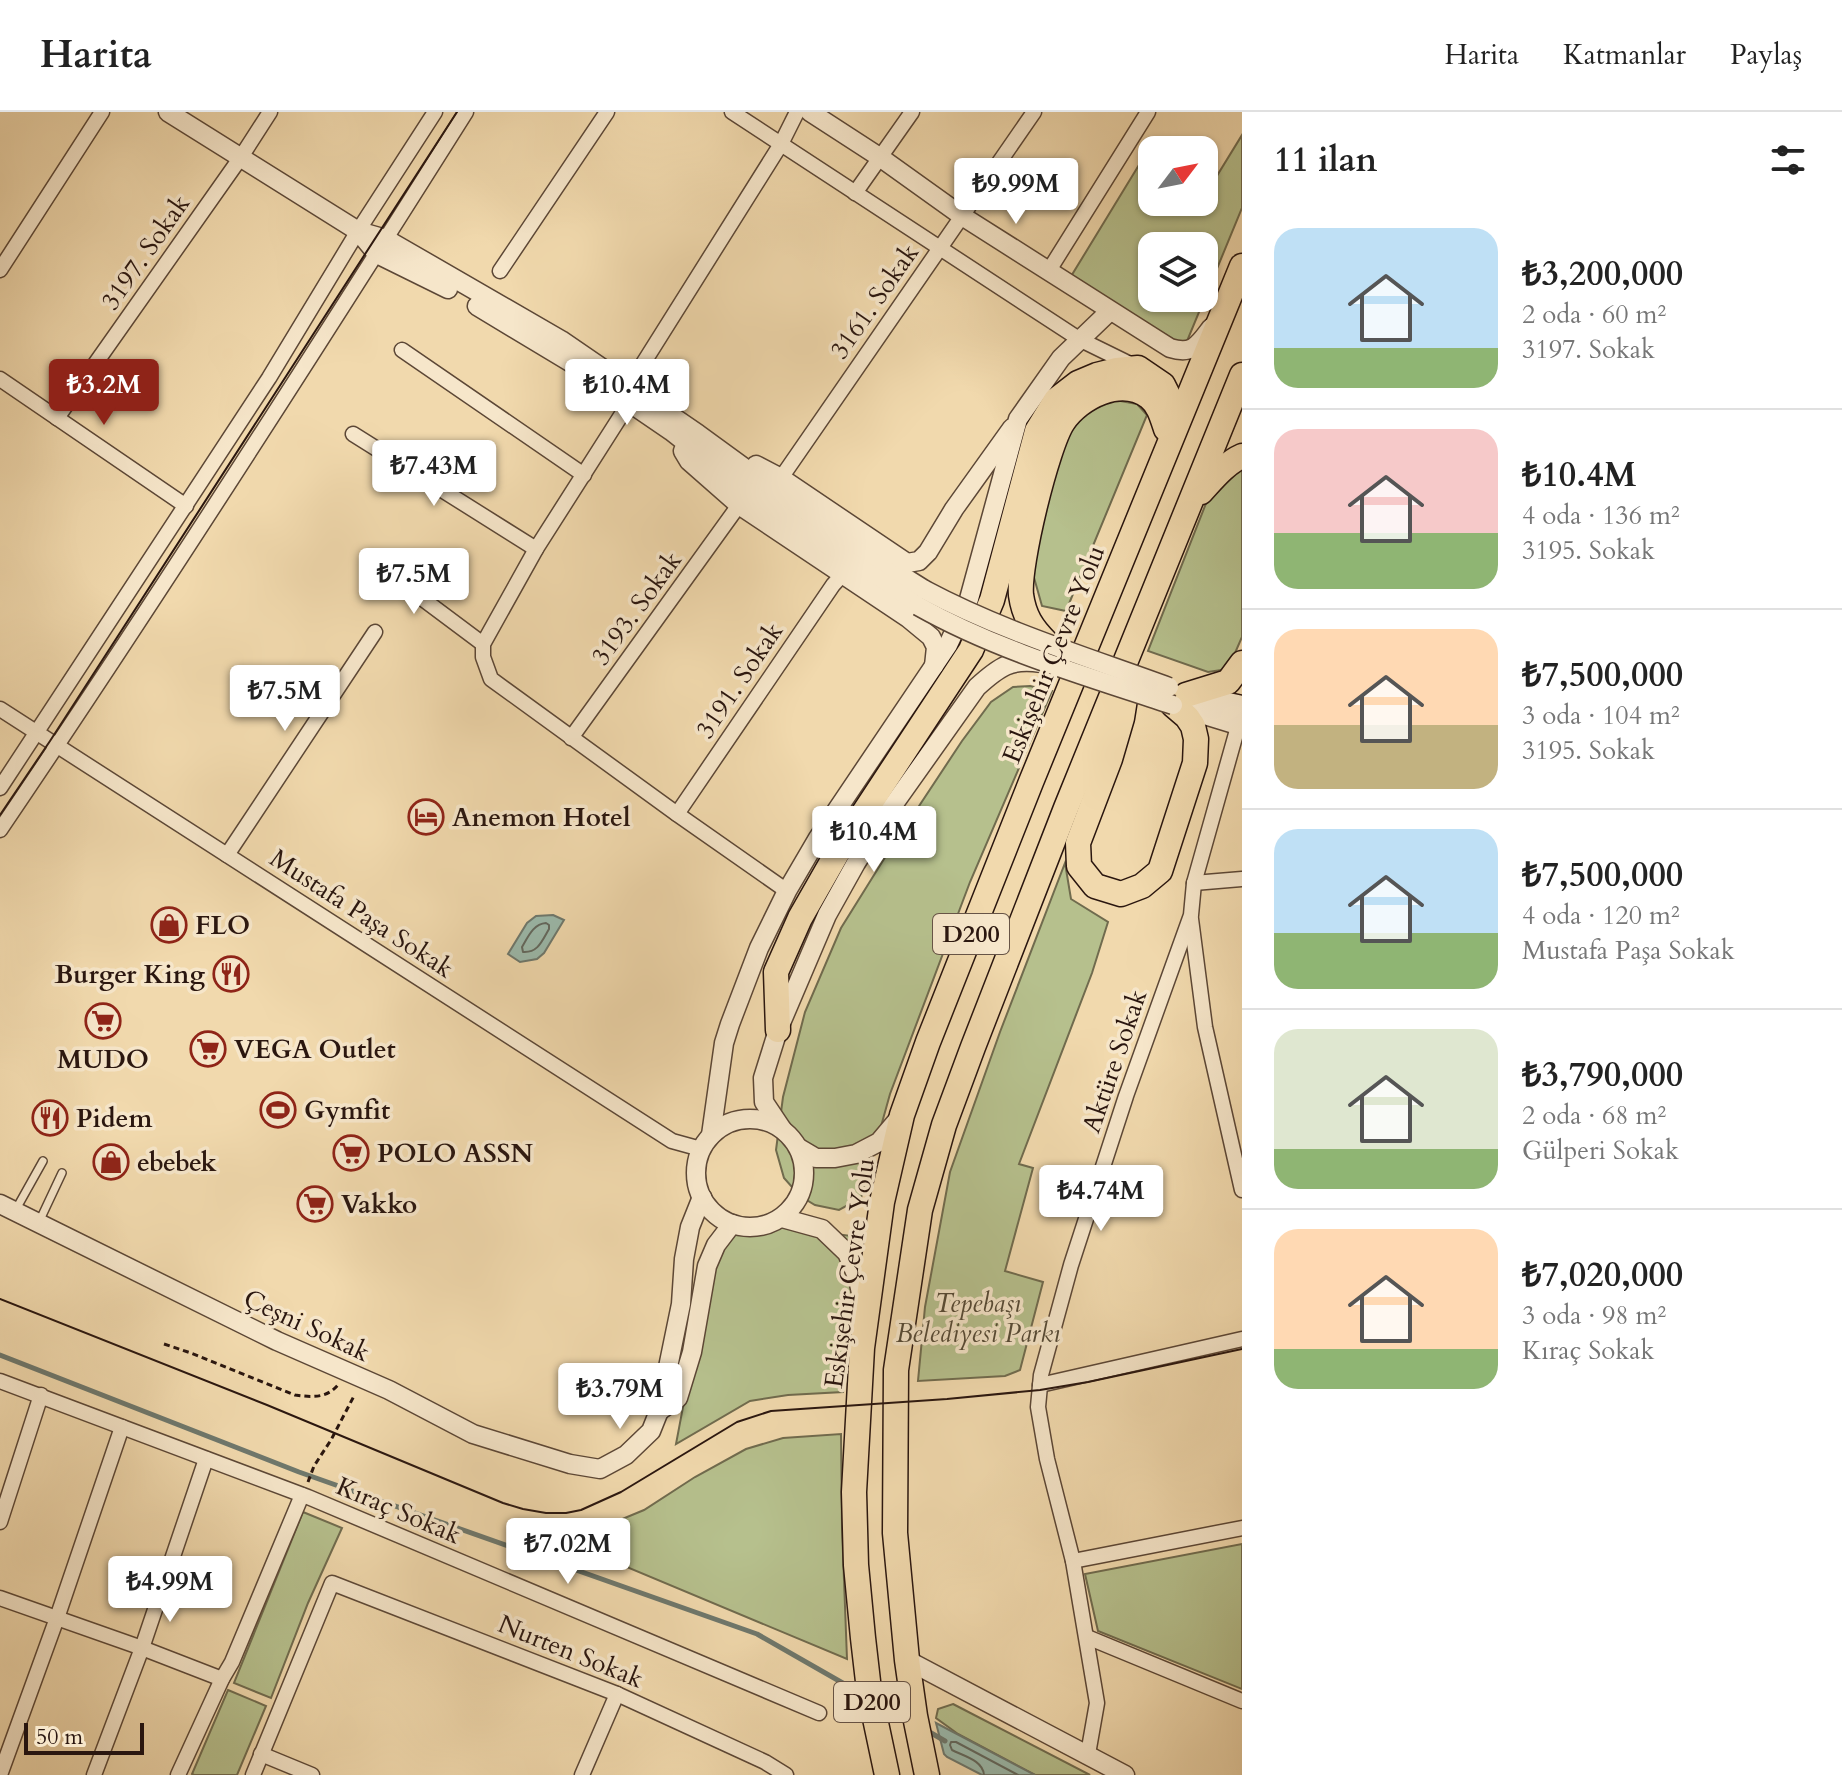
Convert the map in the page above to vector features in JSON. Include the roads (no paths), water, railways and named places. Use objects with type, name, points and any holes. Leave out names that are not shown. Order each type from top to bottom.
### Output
[{"type":"highway","name":"Eskişehir Çevre Yolu","points":[[886,1772],[869,1690],[863,1638],[856,1565],[854,1492],[862,1348],[882,1202],[902,1115],[1019,811],[1242,266]]},
{"type":"highway","points":[[778,1030],[776,972],[800,918],[836,855],[971,650],[992,600],[1037,431],[1056,400],[1078,383],[1117,370],[1138,368],[1163,385],[1175,409],[1167,447]]},
{"type":"highway","name":"D200","points":[[926,1774],[907,1660],[895,1533],[896,1370],[920,1210],[944,1125],[973,1047],[1242,375]]},
{"type":"highway","points":[[1046,653],[1030,626],[1021,595],[1022,572],[1052,444],[1063,422],[1076,407],[1096,394],[1111,389],[1137,391],[1149,397],[1159,409],[1166,430],[1167,447]]},
{"type":"highway","points":[[1191,502],[1218,474],[1242,456]]},
{"type":"highway","points":[[1133,642],[1122,718],[1078,843],[1079,866],[1095,886],[1121,894],[1142,886],[1160,871],[1195,763],[1193,726],[1176,696],[1228,682],[1242,663]]},
{"type":"main road","points":[[1176,696],[1240,715]]},
{"type":"street","points":[[0,270],[102,112]]},
{"type":"street","points":[[168,112],[381,246],[561,340],[746,490],[800,528],[922,598],[956,607],[1046,653],[1176,696]]},
{"type":"street","name":"3197. Sokak","points":[[57,418],[270,112]]},
{"type":"street","points":[[0,788],[269,378],[435,112]]},
{"type":"street","points":[[0,830],[466,112]]},
{"type":"street","points":[[500,271],[607,112]]},
{"type":"street","points":[[732,112],[1079,339],[1138,368]]},
{"type":"street","points":[[787,891],[491,679],[483,657],[483,644],[536,549],[584,475],[797,112]]},
{"type":"street","points":[[810,112],[962,216],[1170,348],[1182,352],[1194,349],[1222,313]]},
{"type":"street","points":[[855,193],[912,112]]},
{"type":"street","name":"3161. Sokak","points":[[781,478],[1034,112]]},
{"type":"street","points":[[1048,272],[1148,112]]},
{"type":"street","points":[[629,395],[781,478],[907,563],[919,561],[1061,358],[1110,311]]},
{"type":"street","points":[[402,350],[584,475]]},
{"type":"street","points":[[0,379],[186,506]]},
{"type":"street","points":[[799,1148],[805,1173],[802,1186],[799,1198],[782,1218],[758,1227],[732,1224],[714,1214],[702,1197],[696,1173],[706,1142],[724,1043],[759,948],[818,838],[948,645],[969,599],[1018,419]]},
{"type":"street","points":[[671,431],[689,461],[739,505],[908,618],[931,637],[936,647],[934,667]]},
{"type":"street","points":[[353,434],[536,549]]},
{"type":"street","points":[[698,434],[853,544],[922,598]]},
{"type":"street","name":"3193. Sokak","points":[[571,738],[739,505]]},
{"type":"street","points":[[368,558],[483,644]]},
{"type":"street","name":"3191. Sokak","points":[[677,814],[842,575]]},
{"type":"street","points":[[227,855],[375,632]]},
{"type":"street","points":[[902,1115],[879,1142],[856,1154],[816,1158],[799,1148],[764,1102],[763,1078],[778,1030],[827,915],[889,811],[977,687],[993,672],[1011,662],[1030,661],[1046,653]]},
{"type":"street","name":"Mustafa Paşa Sokak","points":[[0,709],[672,1141],[706,1142]]},
{"type":"street","name":"Aktüre Sokak","points":[[1088,1754],[1097,1703],[1073,1561],[1047,1459],[1038,1407],[1040,1385],[1071,1265],[1126,1096],[1191,915],[1194,883],[1240,715]]},
{"type":"street","points":[[1194,883],[1242,879]]},
{"type":"street","points":[[1191,915],[1205,1027],[1242,1190]]},
{"type":"street","points":[[706,1142],[733,1121],[758,1119],[782,1129]]},
{"type":"street","points":[[659,1411],[681,1304],[690,1227],[702,1197]]},
{"type":"street","name":"Çeşni Sokak","points":[[8,1208],[277,1341],[389,1390],[473,1434],[570,1464],[600,1469],[626,1455],[651,1431],[659,1411]]},
{"type":"street","points":[[782,1218],[822,1229],[847,1253],[858,1279],[866,1319]]},
{"type":"street","points":[[659,1411],[678,1398],[692,1352],[707,1266],[716,1245],[732,1224]]},
{"type":"street","points":[[1040,1385],[1242,1339]]},
{"type":"street","name":"Kıraç Sokak","points":[[0,1381],[206,1459],[305,1488],[819,1713]]},
{"type":"street","points":[[0,1522],[41,1395]]},
{"type":"street","points":[[0,1775],[122,1427]]},
{"type":"street","points":[[94,1775],[142,1648],[206,1459]]},
{"type":"street","points":[[178,1775],[232,1662],[305,1488]]},
{"type":"street","points":[[1073,1561],[1242,1528]]},
{"type":"street","name":"Nurten Sokak","points":[[261,1754],[332,1583],[617,1694],[765,1762],[786,1775]]},
{"type":"street","points":[[0,1598],[222,1679]]},
{"type":"street","points":[[1087,1637],[1242,1701]]},
{"type":"street","points":[[907,1660],[1125,1775]]},
{"type":"street","points":[[582,1775],[617,1694]]},
{"type":"street","points":[[253,1775],[261,1754],[312,1775]]},
{"type":"lane","points":[[8,1208],[43,1161]]},
{"type":"lane","points":[[38,1224],[62,1173]]},
{"type":"water","points":[[553,915],[564,920],[544,953],[537,959],[520,962],[508,954],[527,923],[536,916]]},
{"type":"water","points":[[936,1723],[1035,1775],[982,1775],[947,1757]]},
{"type":"waterway","points":[[0,1355],[299,1472],[757,1634],[862,1694]]},
{"type":"waterway","points":[[881,1705],[907,1719]]},
{"type":"waterway","points":[[926,1730],[945,1741]]},
{"type":"tram line","points":[[0,815],[457,112]]},
{"type":"tram line","points":[[0,1299],[503,1503],[546,1513],[581,1510],[621,1492],[737,1422],[771,1411],[1040,1390],[1242,1349]]},
{"type":"place","name":"Anemon Hotel","points":[[426,817]]},
{"type":"place","name":"FLO","points":[[169,925]]},
{"type":"place","name":"Burger King","points":[[231,974]]},
{"type":"place","name":"MUDO","points":[[103,1021]]},
{"type":"place","name":"VEGA Outlet","points":[[208,1049]]},
{"type":"place","name":"Gymfit","points":[[278,1110]]},
{"type":"place","name":"Pidem","points":[[50,1118]]},
{"type":"place","name":"POLO ASSN","points":[[351,1153]]},
{"type":"place","name":"ebebek","points":[[111,1162]]},
{"type":"place","name":"Vakko","points":[[315,1204]]},
{"type":"park label","name":"Tepebaşı Belediyesi Parkı","points":[[978,1318]]}]
